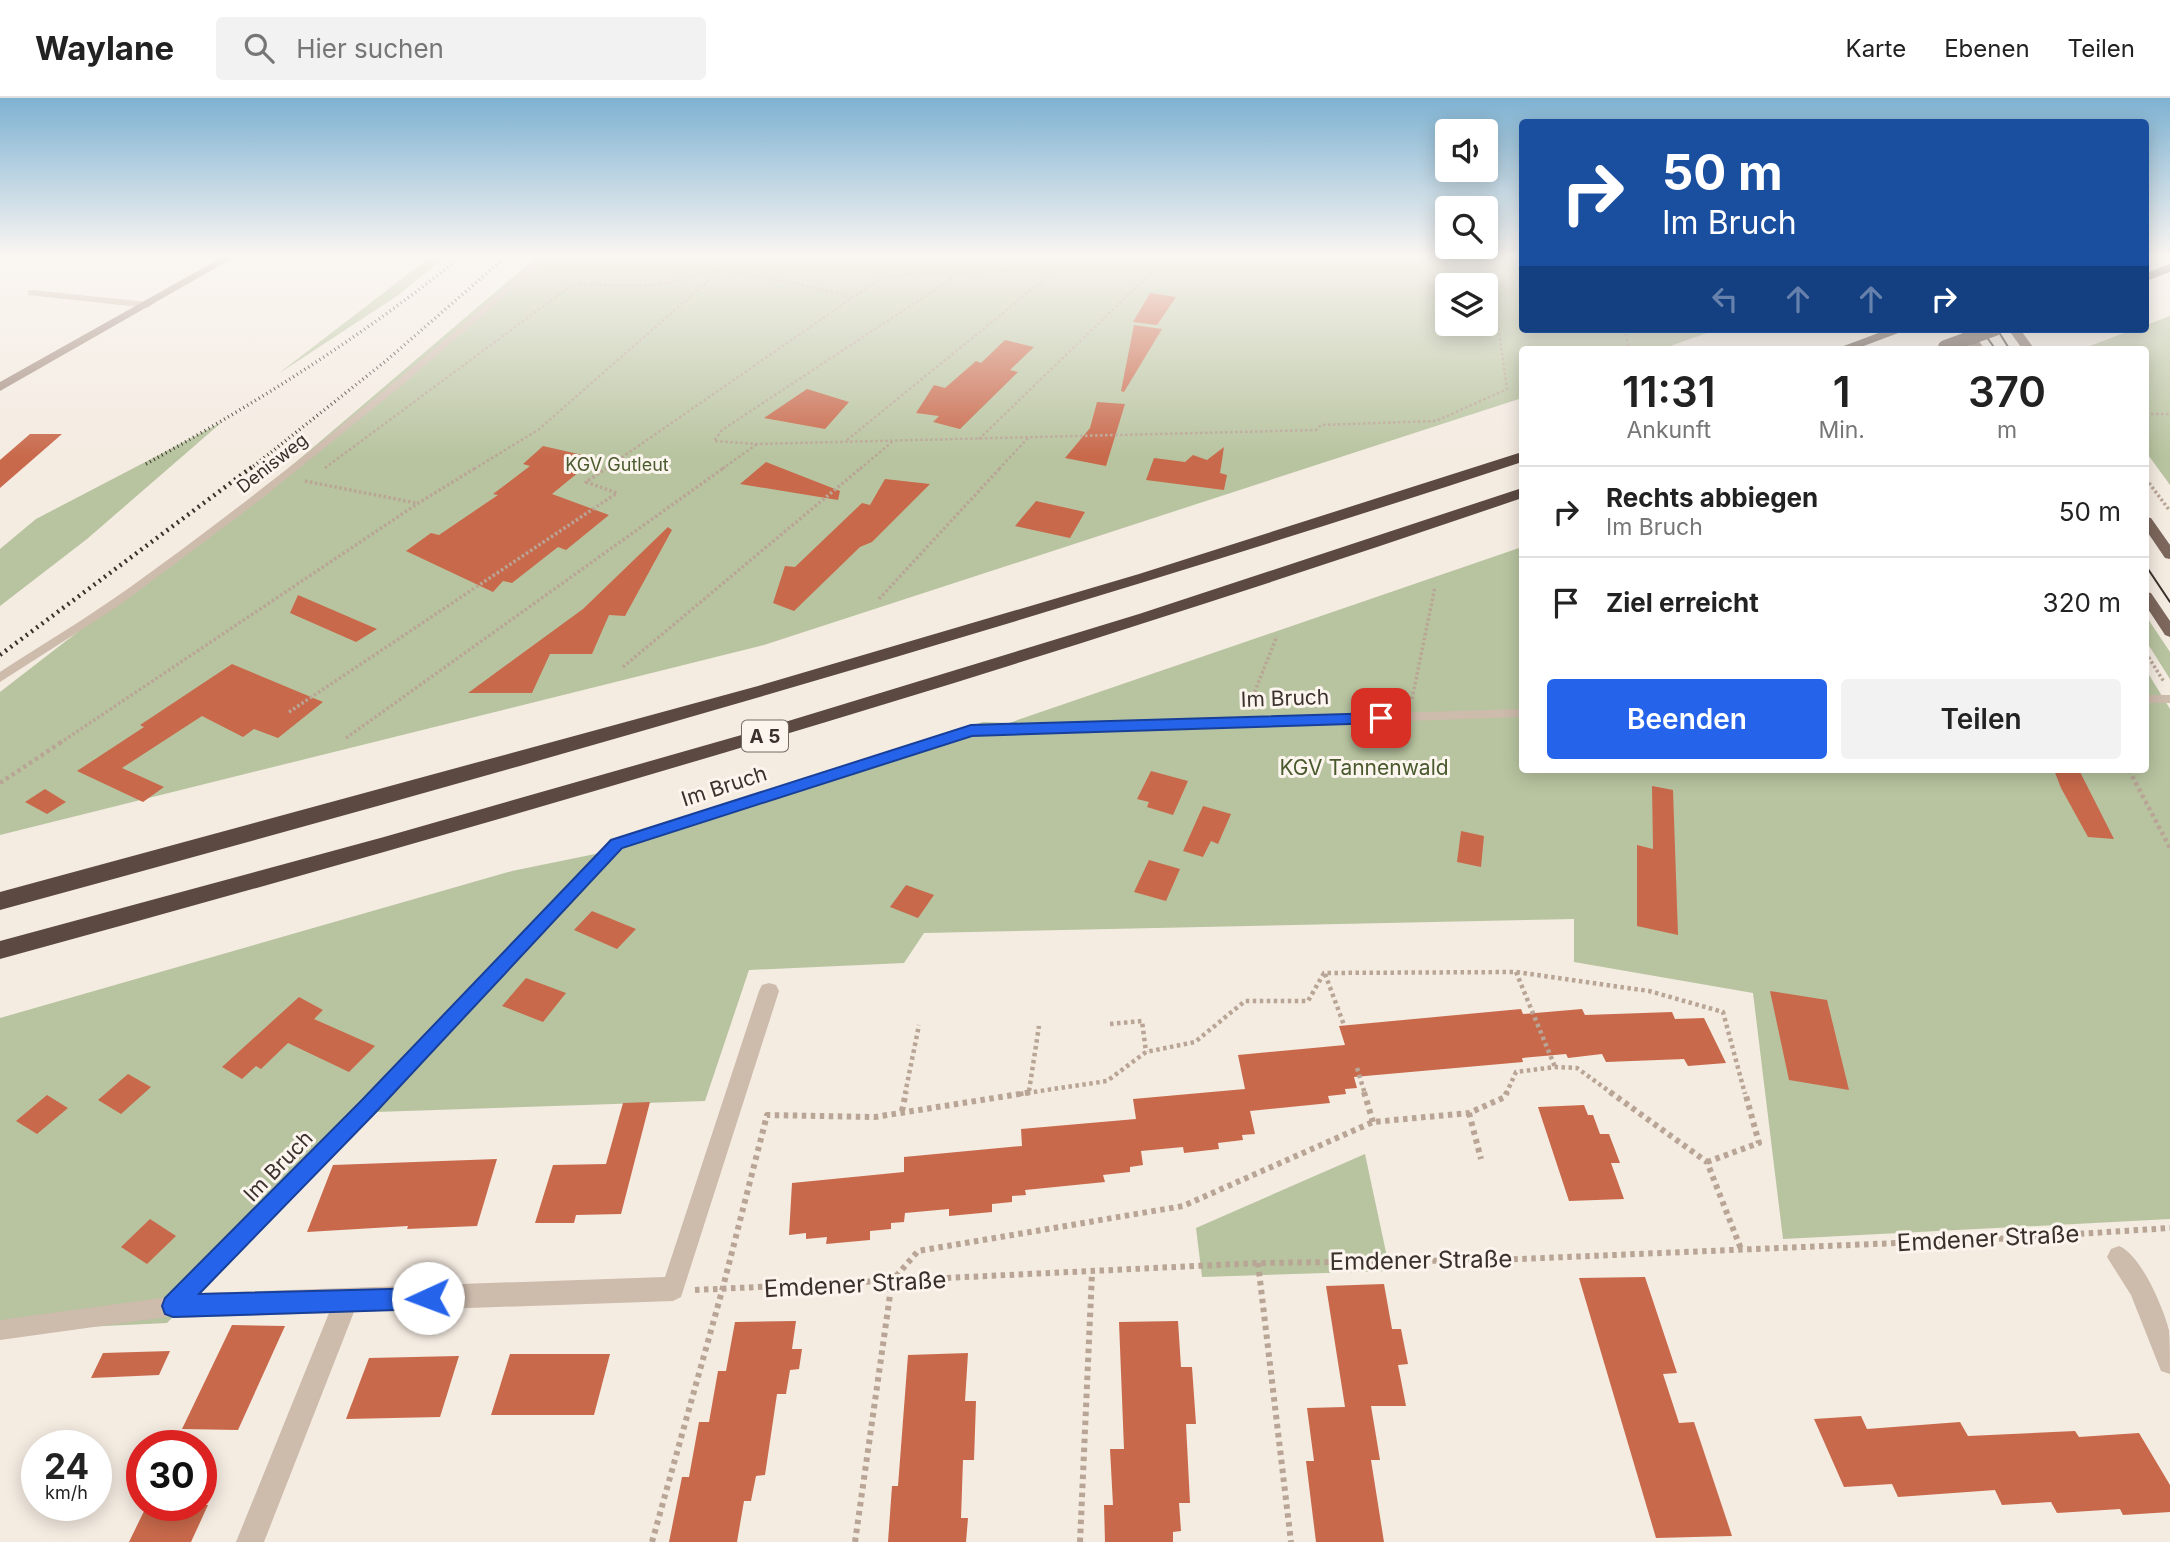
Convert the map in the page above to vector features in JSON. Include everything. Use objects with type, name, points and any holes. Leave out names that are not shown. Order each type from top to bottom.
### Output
[{"type":"highway","points":[[1852,346],[1890,333]]},
{"type":"highway","points":[[1946,346],[1983,333]]},
{"type":"highway","name":"A 5","points":[[0,901],[524,759],[1007,620],[1326,522],[1519,458]]},
{"type":"highway","name":"A 5","points":[[0,950],[359,853],[746,742],[1374,545],[1519,494]]},
{"type":"main road","points":[[0,387],[118,321]]},
{"type":"main road","points":[[2149,525],[2170,555]]},
{"type":"main road","points":[[2149,600],[2170,632]]},
{"type":"street","points":[[173,1306],[673,1289],[769,991]]},
{"type":"street","points":[[2119,1257],[2140,1287],[2170,1363]]},
{"type":"street","points":[[250,1542],[346,1301]]},
{"type":"lane","name":"Denisweg","points":[[0,678],[148,580],[359,418],[471,321]]},
{"type":"lane","points":[[2149,699],[2170,699]]},
{"type":"lane","name":"Im Bruch","points":[[173,1306],[377,1097],[616,844],[971,731],[1519,713]]},
{"type":"lane","points":[[0,1330],[173,1306]]},
{"type":"path","points":[[307,481],[523,321]]},
{"type":"path","points":[[0,783],[417,504],[538,430],[662,321]]},
{"type":"path","points":[[289,712],[617,493],[586,482],[817,321]]},
{"type":"path","points":[[887,321],[722,430],[713,439],[721,443],[757,444],[979,439],[1316,430],[1321,425],[1436,421],[1507,389],[1497,321]]},
{"type":"path","points":[[845,441],[992,321]]},
{"type":"path","points":[[979,439],[1101,321]]},
{"type":"path","points":[[2149,414],[2170,414]]},
{"type":"path","points":[[879,599],[1028,437]]},
{"type":"path","points":[[623,667],[893,441]]},
{"type":"path","points":[[346,737],[757,444]]},
{"type":"path","points":[[284,477],[417,504]]},
{"type":"path","points":[[2149,482],[2170,511]]},
{"type":"path","points":[[1409,717],[1435,587]]},
{"type":"path","points":[[1242,723],[1277,636]]},
{"type":"path","points":[[2149,658],[2170,692]]},
{"type":"path","points":[[2131,773],[2170,848]]},
{"type":"path","points":[[1324,973],[1516,971],[1649,992],[1723,1012],[1759,1143],[1707,1162]]},
{"type":"path","points":[[1516,971],[1555,1067]]},
{"type":"path","points":[[1324,973],[1343,1025]]},
{"type":"path","points":[[652,1542],[722,1291],[767,1115],[875,1118],[902,1111],[1107,1081],[1146,1052],[1195,1042],[1245,1001],[1308,1000],[1324,973]]},
{"type":"path","points":[[1110,1024],[1142,1021],[1146,1052]]},
{"type":"path","points":[[902,1111],[919,1026]]},
{"type":"path","points":[[1029,1091],[1039,1026]]},
{"type":"path","points":[[855,1542],[892,1281],[918,1251],[1184,1206],[1373,1122],[1469,1113],[1505,1097],[1516,1072],[1555,1067],[1577,1068],[1707,1162],[1741,1249]]},
{"type":"path","points":[[1357,1068],[1373,1122]]},
{"type":"path","points":[[1469,1113],[1481,1159]]},
{"type":"path","name":"Emdener Straße","points":[[673,1289],[722,1291],[1258,1263],[1496,1260],[2170,1228]]},
{"type":"path","points":[[1258,1263],[1291,1542]]},
{"type":"path","points":[[1080,1542],[1093,1273]]},
{"type":"green space","points":[[346,321],[358,321],[278,374]]},
{"type":"green space","name":"KGV Gutleut","points":[[461,321],[1435,321],[1435,336],[1498,336],[1498,321],[1519,321],[1519,333],[1707,333],[1670,346],[1519,346],[1519,399],[764,645],[0,835],[0,692],[282,474]]},
{"type":"green space","points":[[2170,321],[2170,485],[2149,456],[2149,346],[2090,346],[2124,333],[2149,333],[2149,324]]},
{"type":"green space","points":[[222,422],[87,539],[0,606],[0,549],[36,519]]},
{"type":"green space","name":"KGV Tannenwald","points":[[1519,548],[1519,773],[2149,773],[2149,675],[2170,709],[2170,1219],[1783,1239],[1753,993],[1574,962],[1574,919],[924,933],[904,963],[749,970],[705,1101],[375,1112],[167,1323],[0,1331],[0,1018],[512,871],[600,853],[609,840],[983,722],[1009,723]]},
{"type":"green space","points":[[2149,620],[2170,652],[2170,679],[2149,646]]},
{"type":"green space","points":[[1365,1154],[1390,1271],[1202,1277],[1196,1228]]},
{"type":"building","points":[[1133,321],[1159,321],[1157,325]]},
{"type":"building","points":[[1134,325],[1162,329],[1124,392],[1121,391]]},
{"type":"building","points":[[1005,340],[1034,347],[1010,370],[1018,372],[960,429],[933,422],[939,416],[916,413],[934,385],[945,388],[976,361],[981,363]]},
{"type":"building","points":[[807,389],[849,402],[825,429],[764,418]]},
{"type":"building","points":[[1097,402],[1125,404],[1106,466],[1065,458],[1090,428]]},
{"type":"building","points":[[30,434],[62,434],[0,488],[0,460]]},
{"type":"building","points":[[543,446],[596,458],[552,494],[609,515],[566,550],[558,547],[512,583],[503,581],[493,592],[406,551],[431,533],[439,535],[498,495],[493,494],[530,466],[523,464]]},
{"type":"building","points":[[1224,447],[1220,473],[1227,475],[1224,490],[1146,480],[1154,458],[1185,462],[1193,455],[1207,460]]},
{"type":"building","points":[[766,462],[840,491],[838,500],[740,484]]},
{"type":"building","points":[[885,479],[930,484],[872,542],[860,547],[794,611],[773,603],[785,566],[795,567],[862,503],[870,505]]},
{"type":"building","points":[[1036,501],[1085,512],[1070,538],[1015,526]]},
{"type":"building","points":[[668,527],[672,530],[625,616],[609,615],[592,654],[550,654],[532,693],[468,693],[583,609]]},
{"type":"building","points":[[298,595],[377,629],[356,642],[290,613]]},
{"type":"building","points":[[232,664],[323,702],[278,738],[254,729],[243,737],[202,716],[122,768],[164,787],[143,802],[77,771],[144,727],[140,725]]},
{"type":"building","points":[[1151,771],[1188,781],[1173,815],[1147,807],[1149,802],[1137,799]]},
{"type":"building","points":[[2055,773],[2081,773],[2114,839],[2088,837]]},
{"type":"building","points":[[1652,786],[1673,790],[1678,935],[1637,926],[1637,845],[1653,849]]},
{"type":"building","points":[[45,789],[66,802],[47,814],[25,802]]},
{"type":"building","points":[[1203,806],[1231,814],[1218,844],[1211,841],[1203,857],[1183,851]]},
{"type":"building","points":[[1461,831],[1484,836],[1481,867],[1457,862]]},
{"type":"building","points":[[1149,860],[1180,869],[1166,901],[1134,892]]},
{"type":"building","points":[[906,885],[934,895],[918,918],[890,907]]},
{"type":"building","points":[[592,911],[636,929],[617,949],[574,930]]},
{"type":"building","points":[[526,978],[566,993],[543,1022],[502,1006]]},
{"type":"building","points":[[1770,991],[1827,1000],[1849,1090],[1789,1080]]},
{"type":"building","points":[[299,997],[323,1010],[314,1019],[375,1046],[349,1072],[288,1043],[261,1069],[256,1066],[242,1079],[222,1067]]},
{"type":"building","points":[[1521,1009],[1523,1014],[1582,1009],[1585,1015],[1672,1012],[1675,1019],[1704,1018],[1726,1063],[1688,1066],[1684,1059],[1606,1062],[1602,1054],[1568,1058],[1566,1054],[1522,1058],[1523,1062],[1354,1077],[1357,1088],[1345,1089],[1346,1094],[1328,1096],[1330,1103],[1250,1111],[1255,1134],[1242,1135],[1243,1140],[1218,1143],[1219,1149],[1184,1153],[1183,1147],[1141,1151],[1143,1165],[1130,1167],[1130,1172],[1103,1175],[1105,1182],[1025,1190],[1026,1195],[1012,1196],[1012,1202],[992,1204],[992,1212],[949,1216],[949,1209],[905,1213],[904,1222],[891,1223],[891,1229],[870,1231],[870,1240],[826,1244],[827,1237],[806,1239],[806,1233],[789,1235],[792,1183],[904,1172],[904,1157],[1022,1146],[1021,1129],[1136,1119],[1133,1099],[1245,1089],[1238,1055],[1345,1045],[1339,1026]]},
{"type":"building","points":[[128,1074],[151,1087],[121,1114],[98,1100]]},
{"type":"building","points":[[47,1095],[68,1108],[37,1134],[16,1121]]},
{"type":"building","points":[[650,1102],[621,1214],[576,1215],[574,1223],[535,1223],[553,1165],[606,1164],[623,1103]]},
{"type":"building","points":[[1584,1105],[1588,1115],[1593,1115],[1600,1134],[1609,1134],[1620,1163],[1611,1163],[1624,1199],[1569,1201],[1538,1107]]},
{"type":"building","points":[[497,1159],[477,1226],[407,1229],[408,1226],[307,1232],[333,1165]]},
{"type":"building","points":[[150,1219],[176,1236],[147,1264],[121,1247]]},
{"type":"building","points":[[1645,1277],[1677,1373],[1663,1374],[1679,1423],[1694,1422],[1732,1536],[1656,1538],[1579,1278]]},
{"type":"building","points":[[1384,1284],[1392,1329],[1401,1329],[1408,1364],[1398,1365],[1406,1406],[1371,1406],[1380,1460],[1371,1460],[1384,1542],[1316,1542],[1306,1461],[1314,1461],[1307,1408],[1345,1407],[1326,1286]]},
{"type":"building","points":[[796,1321],[792,1349],[802,1349],[799,1369],[790,1370],[786,1394],[777,1394],[765,1475],[756,1476],[751,1501],[744,1501],[737,1542],[669,1542],[682,1477],[689,1477],[699,1422],[709,1422],[718,1371],[726,1371],[735,1322]]},
{"type":"building","points":[[1178,1321],[1181,1367],[1192,1367],[1196,1424],[1186,1424],[1190,1503],[1179,1503],[1181,1531],[1173,1532],[1173,1542],[1105,1542],[1104,1505],[1113,1505],[1110,1449],[1124,1449],[1119,1322]]},
{"type":"building","points":[[232,1325],[285,1326],[238,1430],[182,1429]]},
{"type":"building","points":[[170,1351],[159,1375],[91,1378],[103,1353]]},
{"type":"building","points":[[968,1353],[965,1401],[976,1401],[974,1460],[963,1460],[961,1518],[968,1518],[966,1542],[888,1542],[892,1486],[898,1486],[908,1355]]},
{"type":"building","points":[[510,1354],[610,1354],[594,1415],[491,1415]]},
{"type":"building","points":[[459,1356],[440,1417],[346,1419],[369,1358]]},
{"type":"building","points":[[1861,1416],[1867,1429],[1960,1422],[1968,1436],[2075,1431],[2079,1437],[2139,1433],[2170,1485],[2170,1512],[2123,1515],[2120,1509],[2057,1513],[2051,1502],[2002,1505],[1995,1490],[1898,1497],[1892,1484],[1844,1487],[1814,1419]]},
{"type":"building","points":[[139,1521],[201,1521],[191,1542],[129,1542]]},
{"type":"tram line","points":[[1984,333],[1993,346]]},
{"type":"tram line","points":[[1999,333],[2008,346]]},
{"type":"tram line","points":[[2149,570],[2170,602]]},
{"type":"railway","points":[[146,464],[310,366],[375,321]]},
{"type":"railway","points":[[250,469],[431,321]]},
{"type":"railway","points":[[0,655],[252,467]]},
{"type":"route","points":[[428,1298],[173,1306],[368,1107],[616,844],[971,731],[1381,718]]}]
